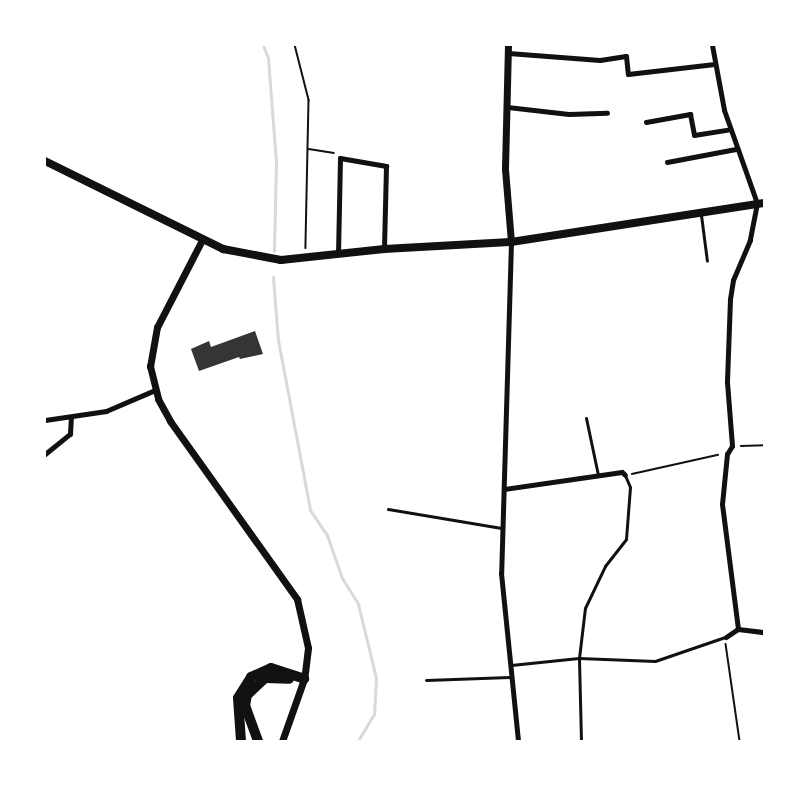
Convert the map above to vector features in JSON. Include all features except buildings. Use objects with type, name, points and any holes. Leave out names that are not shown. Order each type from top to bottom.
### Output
[{"type":"highway","points":[[241,741],[238,698],[250,677],[271,668],[304,679]]},
{"type":"highway","points":[[258,741],[245,706],[254,686],[265,678],[304,679]]},
{"type":"main road","points":[[45,161],[202,240],[223,249],[257,257],[306,258],[384,249],[511,242],[760,203]]},
{"type":"street","points":[[712,45],[714,64],[736,149],[760,203],[750,240],[733,280],[730,299],[727,382],[732,446],[727,454],[722,504],[738,629]]},
{"type":"street","points":[[518,741],[510,665],[501,528],[511,242],[506,180],[508,49],[600,60],[626,56],[628,74],[714,64]]},
{"type":"street","points":[[507,107],[569,114],[607,113]]},
{"type":"street","points":[[646,122],[690,114],[694,135],[730,129]]},
{"type":"street","points":[[667,162],[736,149]]},
{"type":"street","points":[[338,254],[340,158],[386,166],[384,249]]},
{"type":"street","points":[[202,240],[157,327],[150,366],[155,390],[170,421],[297,599],[308,648],[304,679],[282,741]]},
{"type":"street","points":[[45,420],[106,411],[155,390]]},
{"type":"street","points":[[45,454],[70,434],[71,417]]},
{"type":"street","points":[[504,489],[622,472],[626,475]]},
{"type":"street","points":[[726,637],[738,629],[764,632]]},
{"type":"lane","points":[[700,211],[706,261]]},
{"type":"lane","points":[[586,418],[598,475]]},
{"type":"lane","points":[[581,741],[579,658],[585,608],[605,566],[626,539],[630,487],[626,475]]},
{"type":"lane","points":[[388,509],[501,528]]},
{"type":"lane","points":[[510,665],[579,658],[655,661],[726,637]]},
{"type":"lane","points":[[426,680],[511,677]]},
{"type":"path","points":[[295,45],[309,100],[306,258]]},
{"type":"path","points":[[308,149],[340,158]]},
{"type":"path","points":[[732,446],[764,445]]},
{"type":"path","points":[[626,475],[681,460],[727,454]]},
{"type":"path","points":[[726,637],[740,741]]},
{"type":"waterway","points":[[263,45],[268,58],[276,161],[274,251]]},
{"type":"waterway","points":[[273,277],[278,340],[310,510],[327,535],[342,578],[358,604],[376,678],[374,714],[358,741]]}]
